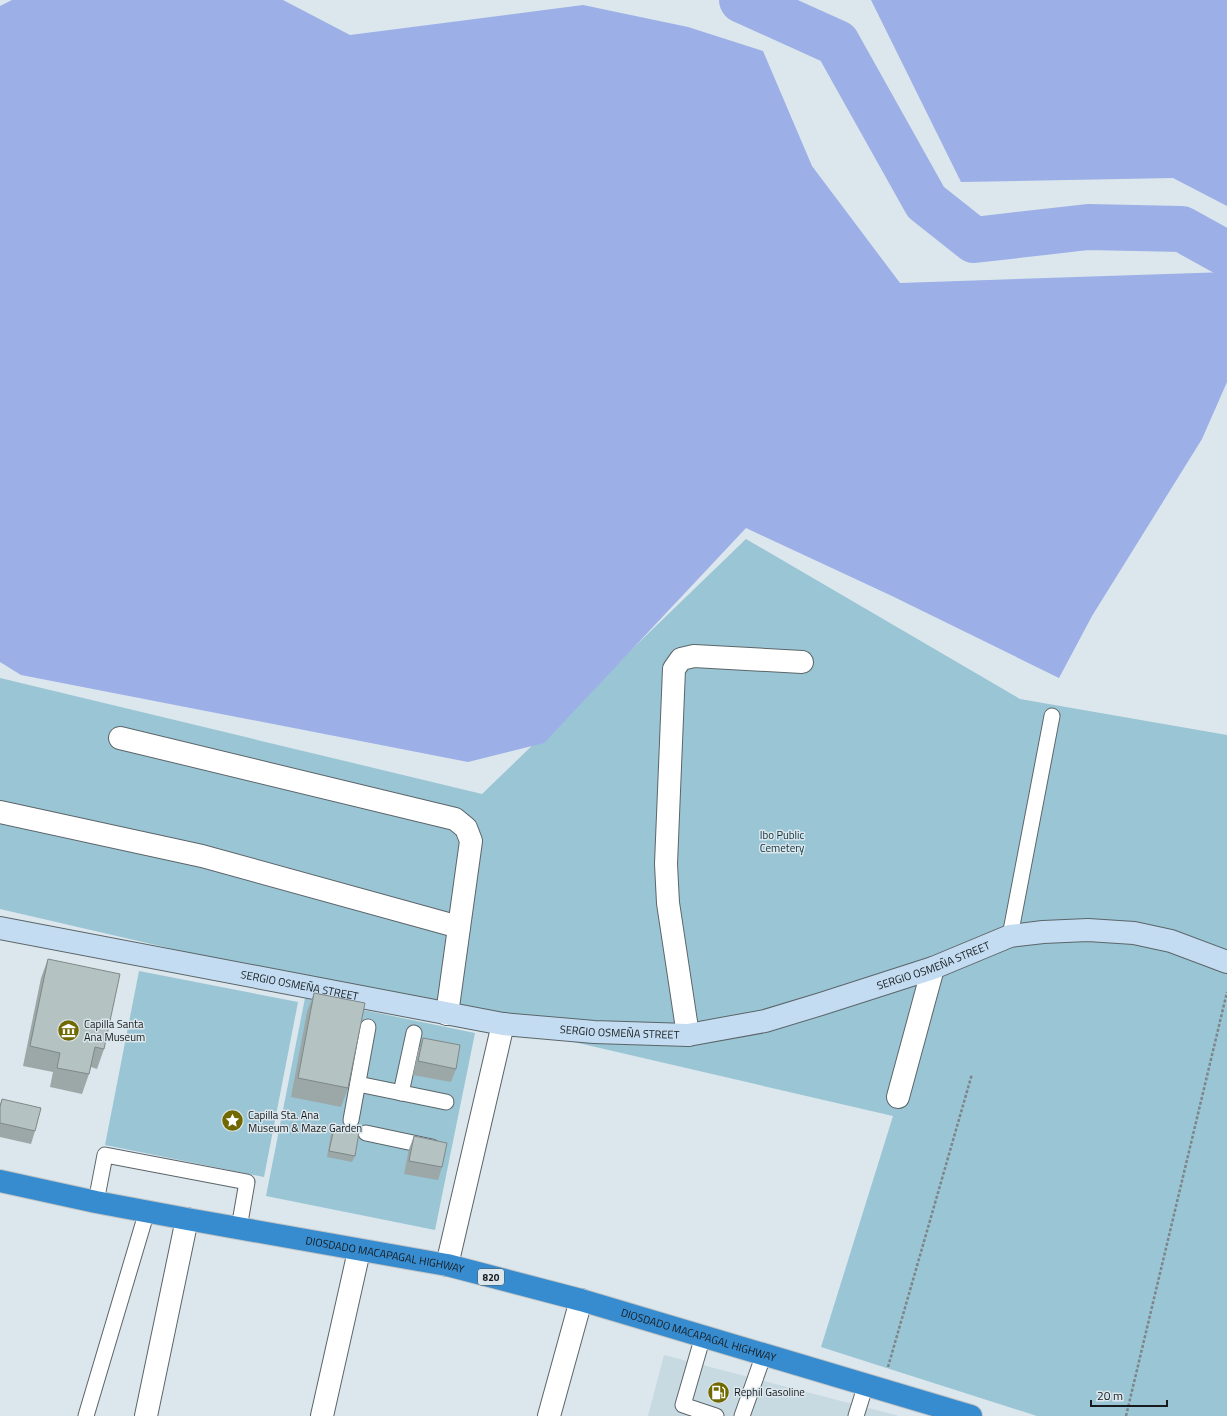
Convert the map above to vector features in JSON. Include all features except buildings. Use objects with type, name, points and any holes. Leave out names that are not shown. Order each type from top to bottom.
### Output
[{"type":"highway","name":"DIOSDADO MACAPAGAL HIGHWAY","points":[[0,1181],[96,1202],[360,1251],[447,1265],[581,1300],[971,1416]]},
{"type":"street","points":[[688,1035],[668,903],[666,864],[674,669],[681,659],[694,656],[802,662]]},
{"type":"street","points":[[120,738],[455,819],[466,828],[471,841],[447,1014]]},
{"type":"street","points":[[0,812],[202,856],[459,927]]},
{"type":"street","name":"SERGIO OSMEÑA STREET","points":[[0,928],[503,1024],[594,1032],[688,1035],[765,1021],[821,1004],[933,968],[1010,936],[1043,932],[1088,930],[1134,933],[1171,941],[1227,962]]},
{"type":"street","points":[[898,1097],[933,968]]},
{"type":"street","points":[[447,1265],[503,1024]]},
{"type":"street","points":[[146,1416],[187,1219]]},
{"type":"street","points":[[322,1416],[360,1251]]},
{"type":"street","points":[[549,1416],[581,1300]]},
{"type":"lane","points":[[1010,936],[1052,716]]},
{"type":"lane","points":[[351,1120],[368,1027]]},
{"type":"lane","points":[[401,1093],[414,1033]]},
{"type":"lane","points":[[358,1084],[446,1102]]},
{"type":"lane","points":[[366,1133],[438,1148]]},
{"type":"lane","points":[[96,1202],[105,1155],[247,1182],[239,1228]]},
{"type":"lane","points":[[86,1416],[147,1211]]},
{"type":"lane","points":[[702,1336],[683,1405],[716,1416]]},
{"type":"lane","points":[[742,1416],[764,1354]]},
{"type":"lane","points":[[856,1416],[866,1384]]},
{"type":"path","points":[[1126,1416],[1227,992]]},
{"type":"path","points":[[890,1361],[972,1074]]},
{"type":"shaded area","points":[[664,1355],[899,1416],[648,1416]]},
{"type":"green space","name":"Ibo Public Cemetery","points":[[746,539],[1020,699],[1227,735],[1227,1416],[1037,1416],[821,1347],[893,1116],[0,909],[0,678],[482,794]]},
{"type":"green space","points":[[139,971],[298,1002],[264,1177],[105,1145]]},
{"type":"green space","points":[[305,998],[475,1033],[435,1230],[266,1196]]},
{"type":"water","points":[[12,0],[283,0],[350,35],[583,5],[688,27],[763,51],[812,166],[900,283],[1227,272],[1227,382],[1202,439],[1092,616],[1059,678],[892,596],[746,528],[544,743],[468,762],[21,675],[0,662],[0,6]]},
{"type":"water","points":[[871,0],[1227,0],[1227,206],[1173,178],[961,182]]},
{"type":"waterway","points":[[742,0],[837,43],[926,202],[974,240],[1088,227],[1182,229],[1227,254]]},
{"type":"place","name":"Capilla Santa Ana Museum","points":[[68,1030]]},
{"type":"place","name":"Capilla Sta. Ana Museum & Maze Garden","points":[[232,1121]]},
{"type":"place","name":"Rephil Gasoline","points":[[719,1392]]}]
